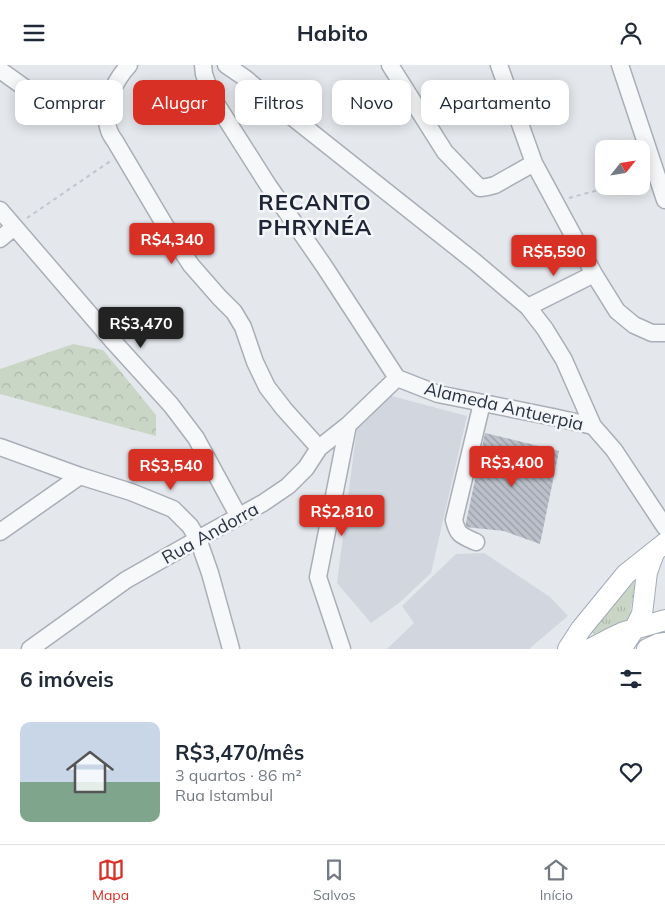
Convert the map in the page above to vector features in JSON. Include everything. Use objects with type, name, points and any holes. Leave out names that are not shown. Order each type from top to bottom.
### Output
[{"type":"main road","points":[[621,649],[642,614],[647,572],[659,548]]},
{"type":"main road","points":[[568,649],[581,629],[626,574],[659,548]]},
{"type":"main road","points":[[590,649],[635,628],[665,620]]},
{"type":"main road","points":[[647,649],[665,643]]},
{"type":"street","points":[[129,65],[110,97],[106,112],[108,127],[166,227],[191,265],[234,312],[244,327],[255,362],[267,387],[319,448]]},
{"type":"street","points":[[203,65],[212,97],[268,185],[324,266],[397,378]]},
{"type":"street","points":[[226,65],[245,78],[475,262],[528,307],[564,359],[593,426],[614,450],[665,527]]},
{"type":"street","points":[[390,65],[445,152],[480,187],[495,185],[534,163]]},
{"type":"street","points":[[499,65],[534,163],[594,274],[617,311],[634,325],[652,333],[665,333]]},
{"type":"street","points":[[620,65],[665,200]]},
{"type":"street","points":[[0,70],[15,81]]},
{"type":"street","points":[[0,210],[112,340],[171,405],[196,438],[238,517]]},
{"type":"street","points":[[0,239],[14,227]]},
{"type":"street","points":[[528,307],[594,274]]},
{"type":"street","name":"Alameda Antuerpia","points":[[397,378],[438,394],[593,426]]},
{"type":"street","name":"Rua Andorra","points":[[30,649],[126,580],[263,503],[288,486],[306,468],[319,448],[348,425],[397,378]]},
{"type":"street","points":[[476,542],[457,531],[454,520],[482,403]]},
{"type":"street","points":[[342,649],[318,577],[348,425]]},
{"type":"street","points":[[0,447],[80,476],[132,492],[173,509],[190,527],[198,539],[210,573],[230,649]]},
{"type":"street","points":[[0,532],[80,476]]},
{"type":"path","points":[[14,227],[122,153]]},
{"type":"path","points":[[555,202],[595,191]]},
{"type":"shaded area","points":[[388,395],[467,416],[431,573],[399,603],[371,623],[337,583],[357,428],[362,418]]},
{"type":"shaded area","points":[[484,553],[550,597],[568,616],[530,649],[387,649],[414,623],[402,606],[456,554]]},
{"type":"green space","points":[[73,344],[103,350],[156,415],[156,436],[0,394],[0,369]]},
{"type":"green space","points":[[636,580],[629,620],[593,634],[590,629]]},
{"type":"building","points":[[485,433],[559,451],[540,544],[504,531],[465,527]]},
{"type":"district","name":"RECANTO PHRYNÉA","points":[[315,214]]}]
